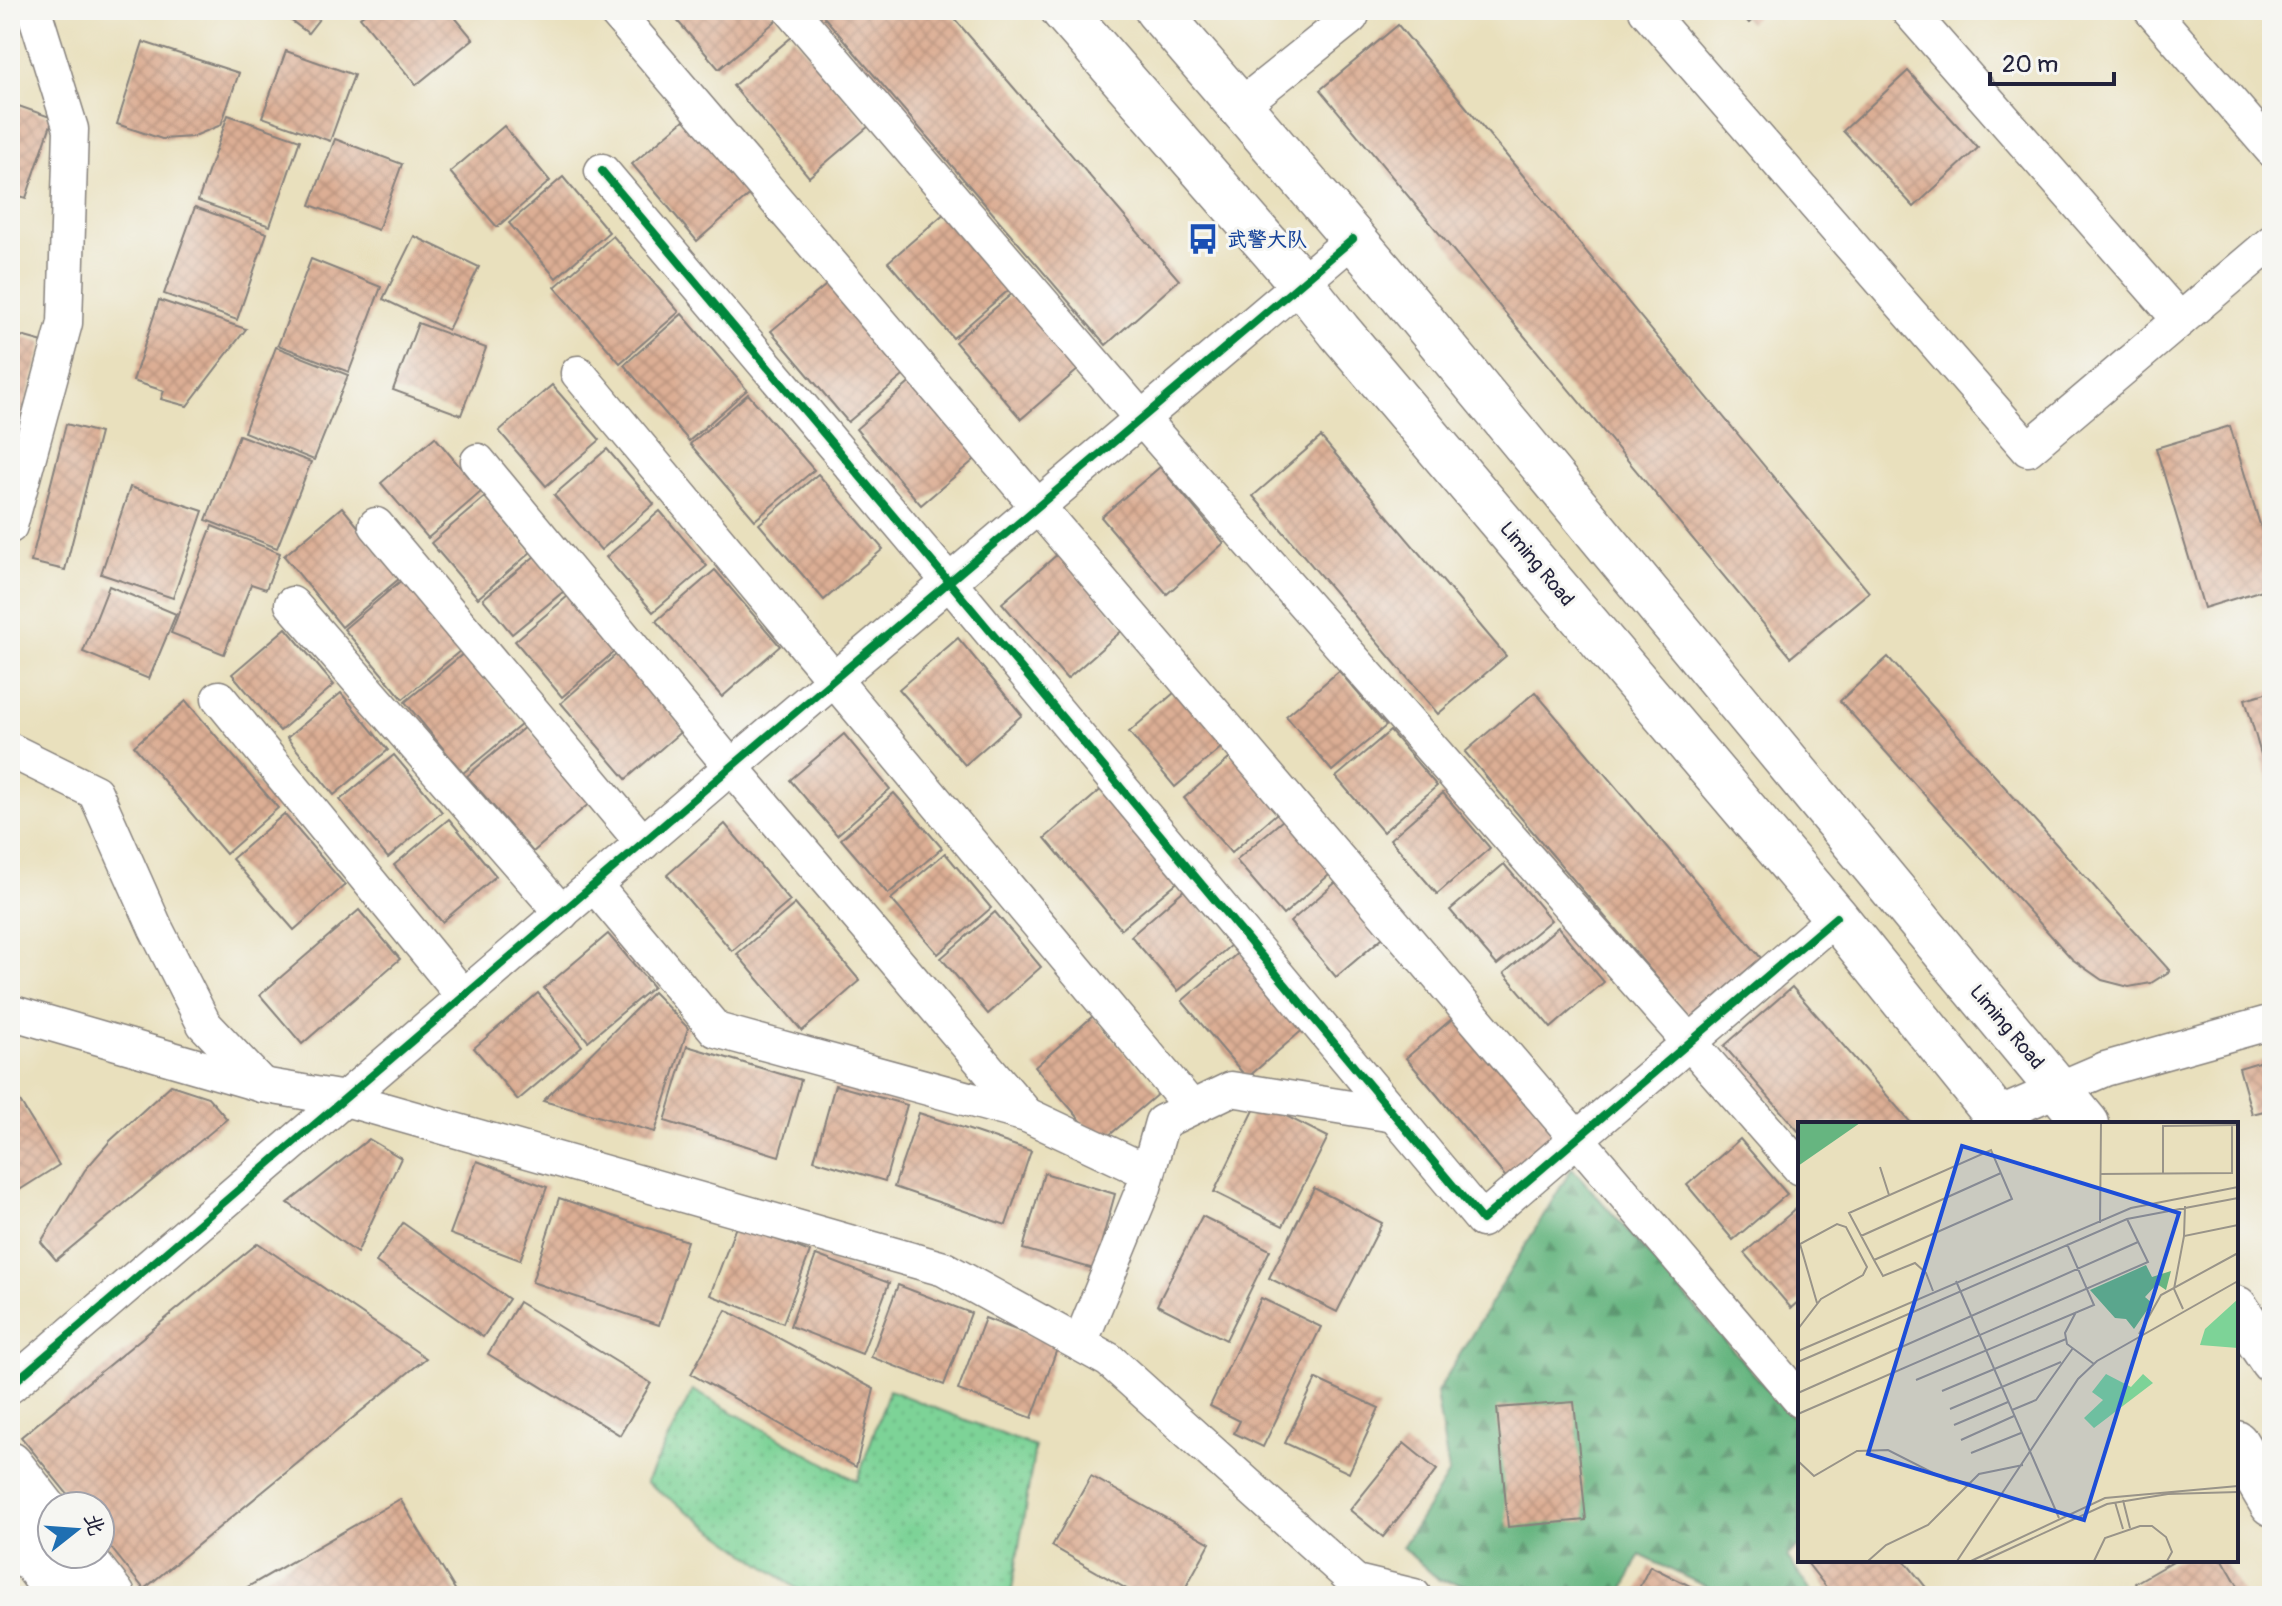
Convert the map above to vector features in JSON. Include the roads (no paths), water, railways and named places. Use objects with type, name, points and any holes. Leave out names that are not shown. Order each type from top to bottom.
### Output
[{"type":"street","points":[[10,526],[65,323],[71,129],[34,10]]},
{"type":"street","points":[[614,10],[1798,1398]]},
{"type":"street","points":[[791,10],[1141,418],[1798,1166]]},
{"type":"street","name":"Liming Road","points":[[1063,10],[1301,283],[1836,917],[2000,1120]]},
{"type":"street","name":"Liming Road","points":[[1157,10],[1353,239],[2085,1122]]},
{"type":"street","points":[[1240,106],[1351,17],[1354,10]]},
{"type":"street","points":[[1646,10],[2028,449],[2272,242]]},
{"type":"street","points":[[1908,10],[2180,320]]},
{"type":"street","points":[[2151,10],[2272,150]]},
{"type":"street","points":[[602,171],[1482,1220],[1836,917]]},
{"type":"street","points":[[10,1386],[731,767],[1353,239]]},
{"type":"street","points":[[578,373],[1191,1107]]},
{"type":"street","points":[[478,461],[731,767],[1027,1115]]},
{"type":"street","points":[[376,525],[643,843]]},
{"type":"street","points":[[292,604],[562,913]]},
{"type":"street","points":[[219,698],[464,997]]},
{"type":"street","points":[[10,749],[95,792],[156,929],[204,1024],[262,1085]]},
{"type":"street","points":[[595,886],[716,1030],[1027,1115],[1148,1172]]},
{"type":"street","points":[[10,1012],[262,1085],[345,1099],[944,1269],[1109,1360],[1364,1589],[1414,1596]]},
{"type":"street","points":[[2000,1120],[2058,1089],[2105,1069],[2272,1022]]},
{"type":"street","points":[[1080,1343],[1148,1172],[1162,1122],[1231,1089],[1394,1115]]},
{"type":"street","points":[[2238,1311],[2272,1361]]},
{"type":"street","points":[[2238,1446],[2272,1504]]},
{"type":"street","points":[[10,1464],[36,1497]]},
{"type":"street","points":[[10,1530],[60,1596]]},
{"type":"street","points":[[93,1570],[113,1596]]},
{"type":"place","name":"武警大队","points":[[1203,239]]}]
